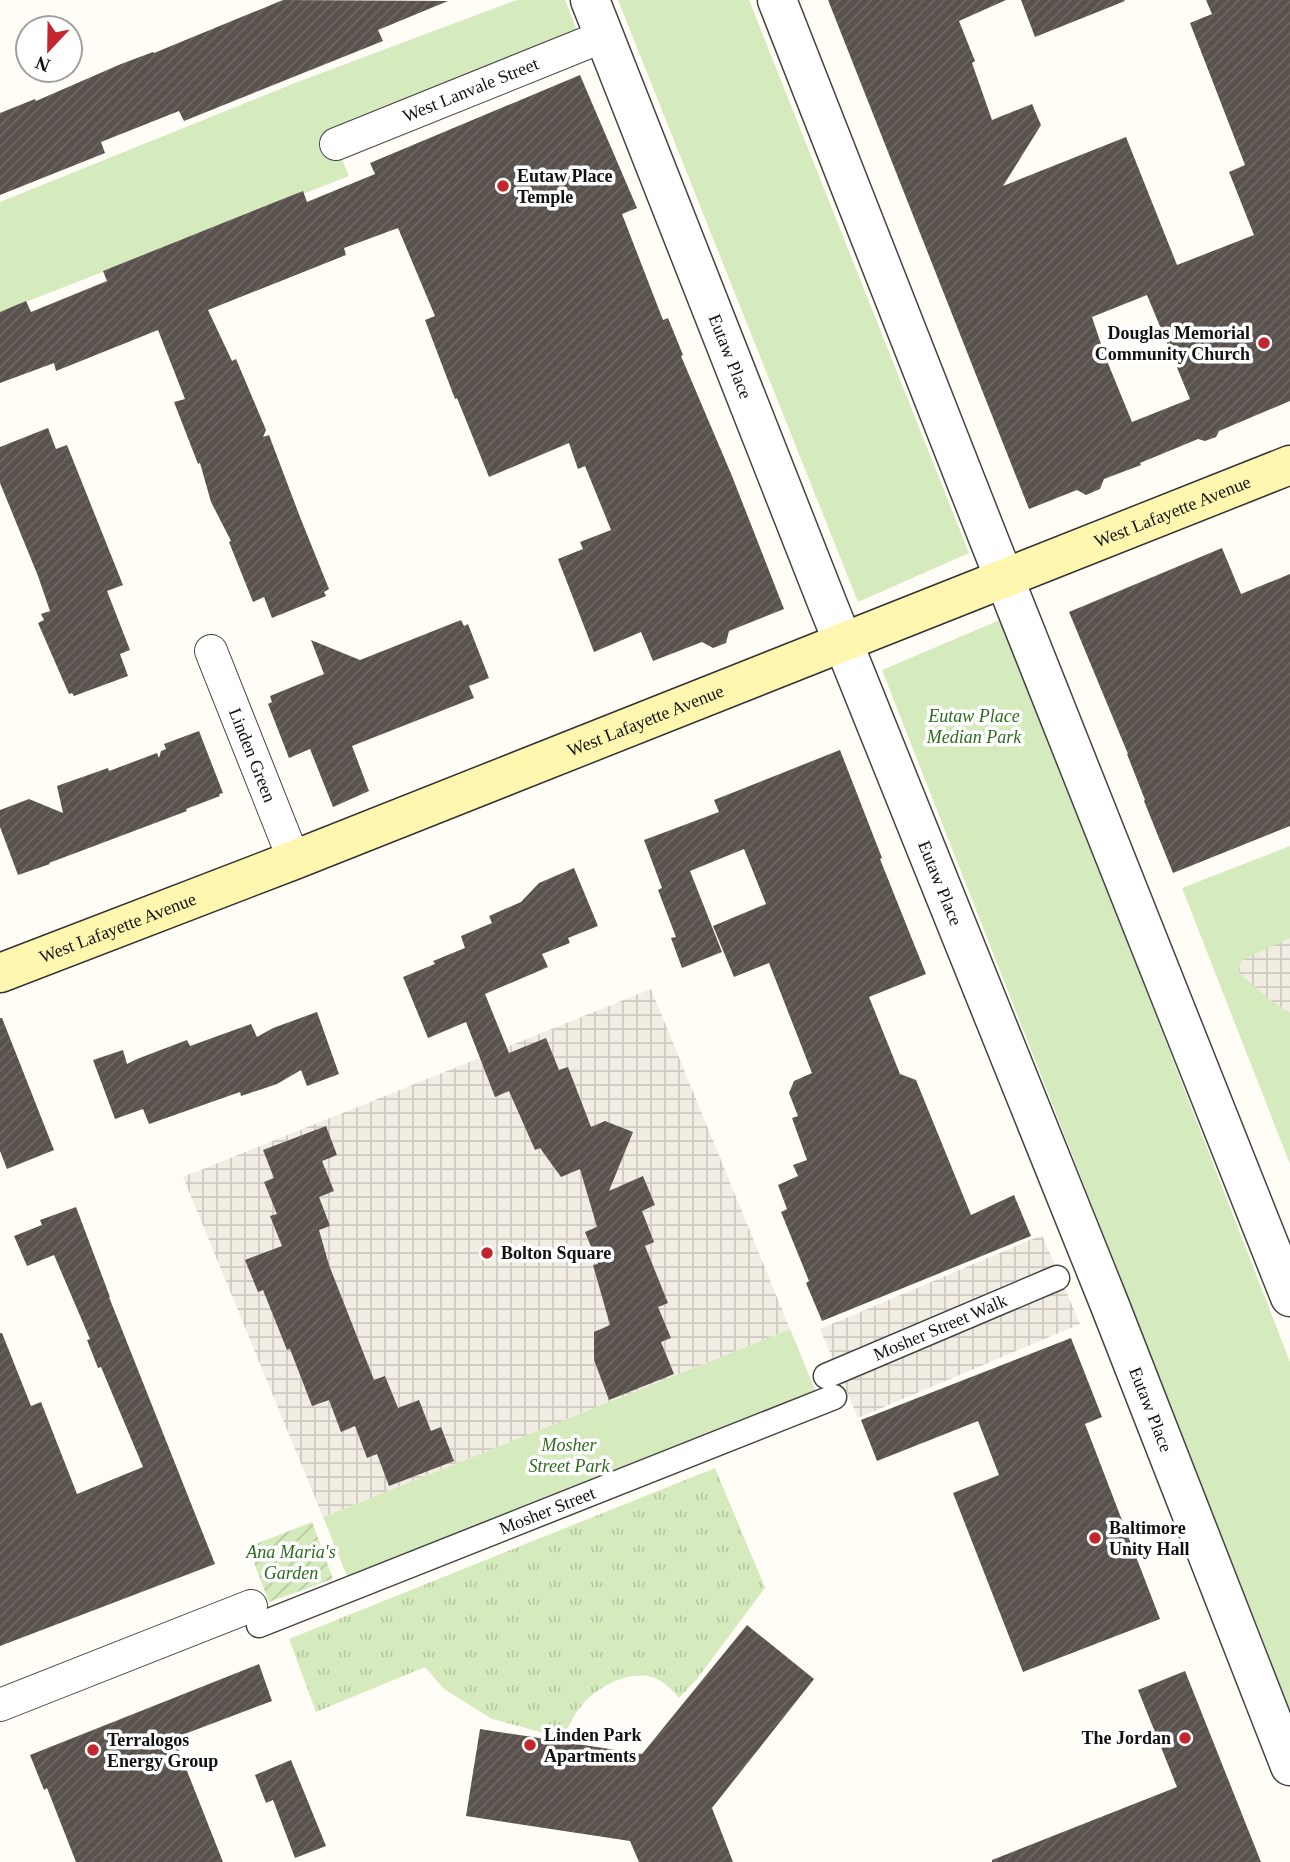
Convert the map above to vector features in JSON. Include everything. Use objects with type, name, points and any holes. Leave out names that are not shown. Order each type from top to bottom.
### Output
[{"type":"main road","name":"West Lafayette Avenue","points":[[0,974],[1290,465]]},
{"type":"street","name":"Eutaw Place","points":[[590,0],[843,642],[1095,1268],[1290,1766]]},
{"type":"street","points":[[777,0],[1290,1297]]},
{"type":"street","name":"West Lanvale Street","points":[[336,144],[604,36]]},
{"type":"street","name":"Linden Green","points":[[211,651],[294,860]]},
{"type":"street","name":"Mosher Street Walk","points":[[830,1387],[1057,1278]]},
{"type":"street","name":"Mosher Street","points":[[0,1705],[255,1616],[830,1387]]},
{"type":"green space","points":[[517,0],[565,0],[581,41],[339,152],[349,176],[0,312],[0,202],[295,83]]},
{"type":"green space","points":[[618,0],[749,0],[969,553],[858,602]]},
{"type":"green space","name":"Eutaw Place Median Park","points":[[1002,619],[1290,1362],[1290,1710],[882,670]]},
{"type":"green space","points":[[1290,846],[1290,1164],[1182,888]]},
{"type":"green space","name":"Mosher Street Park","points":[[790,1329],[816,1392],[349,1581],[323,1517]]},
{"type":"green space","points":[[715,1468],[765,1588],[697,1679],[679,1698],[653,1677],[621,1679],[596,1692],[583,1704],[563,1738],[492,1719],[444,1689],[425,1667],[316,1712],[289,1639]]},
{"type":"green space","name":"Ana Maria's Garden","points":[[312,1522],[333,1579],[269,1602],[248,1547]]},
{"type":"shaded area","points":[[1290,938],[1290,1013],[1239,973],[1239,968],[1242,960]]},
{"type":"shaded area","name":"Bolton Square","points":[[651,989],[790,1329],[323,1517],[183,1177]]},
{"type":"shaded area","points":[[1042,1235],[1080,1324],[858,1418],[820,1329]]},
{"type":"building","points":[[283,0],[448,1],[378,30],[383,41],[184,121],[179,111],[101,142],[105,153],[0,195],[0,113],[75,84],[84,84],[84,80]]},
{"type":"building","points":[[828,0],[1006,0],[959,21],[975,61],[972,63],[992,120],[1032,104],[1041,125],[1003,186],[1126,137],[1177,265],[1254,235],[1229,172],[1245,165],[1190,23],[1212,14],[1206,0],[1290,0],[1290,401],[1219,431],[1216,437],[1205,441],[1198,439],[1104,479],[1100,489],[1086,495],[1077,490],[1029,509]],"holes":[[[1147,295],[1190,399],[1132,422],[1092,317]]]},
{"type":"building","points":[[1021,0],[1124,0],[1125,1],[1035,37]]},
{"type":"building","points":[[580,75],[637,208],[622,214],[663,320],[668,318],[784,609],[729,631],[726,643],[713,648],[702,642],[653,661],[641,632],[594,652],[558,559],[583,549],[580,542],[611,530],[585,466],[578,469],[569,443],[489,477],[425,320],[435,316],[398,228],[344,248],[346,255],[208,310],[232,361],[236,359],[266,430],[263,437],[269,435],[329,589],[324,592],[326,596],[272,618],[264,597],[253,602],[229,542],[231,541],[211,502],[200,463],[198,464],[174,402],[185,399],[158,330],[56,371],[54,363],[0,383],[0,312],[26,301],[31,312],[107,281],[103,271],[303,191],[307,202],[375,174],[370,163]]},
{"type":"building","points":[[48,428],[56,449],[67,445],[123,585],[107,591],[130,650],[120,654],[128,676],[74,696],[69,694],[38,623],[44,620],[41,614],[50,611],[0,483],[0,447]]},
{"type":"building","points":[[1222,548],[1241,594],[1290,574],[1290,826],[1173,873],[1128,754],[1069,612]]},
{"type":"building","points":[[461,620],[464,626],[468,624],[489,678],[469,686],[474,698],[352,746],[369,791],[333,807],[310,749],[289,758],[268,704],[272,702],[270,696],[324,674],[311,640],[360,660]]},
{"type":"building","points":[[199,731],[223,793],[219,794],[220,796],[18,875],[0,827],[0,810],[29,799],[63,813],[57,786],[157,753],[159,758],[161,751],[166,749],[164,744]]},
{"type":"building","points":[[840,750],[926,974],[869,997],[900,1074],[916,1080],[971,1215],[1014,1195],[1031,1236],[822,1321],[781,1212],[787,1209],[778,1185],[798,1176],[793,1165],[807,1160],[792,1118],[798,1116],[789,1093],[794,1081],[812,1073],[769,963],[734,977],[713,926],[766,904],[744,849],[690,871],[722,952],[682,968],[671,938],[676,937],[658,890],[662,888],[644,840],[719,812],[714,800]]},
{"type":"building","points":[[574,868],[598,926],[568,938],[570,943],[542,954],[548,967],[485,994],[509,1053],[546,1038],[559,1070],[568,1067],[591,1127],[605,1121],[633,1132],[609,1191],[643,1176],[655,1205],[642,1211],[654,1242],[645,1246],[668,1303],[658,1307],[671,1338],[661,1342],[674,1374],[609,1400],[594,1360],[594,1332],[610,1325],[593,1265],[598,1264],[585,1232],[597,1227],[580,1169],[561,1177],[540,1148],[535,1150],[509,1091],[495,1097],[466,1022],[428,1038],[403,977],[465,948],[461,936],[492,923],[489,916],[521,902],[539,883]]},
{"type":"building","points":[[317,1012],[339,1074],[307,1086],[301,1070],[277,1084],[241,1096],[240,1092],[149,1124],[143,1109],[115,1119],[93,1060],[123,1050],[127,1064],[187,1040],[190,1046],[251,1024],[257,1037],[273,1028]]},
{"type":"building","points":[[0,1018],[54,1150],[7,1169],[0,1151]]},
{"type":"building","points":[[326,1126],[337,1155],[322,1161],[334,1191],[319,1197],[330,1226],[319,1230],[329,1265],[374,1380],[385,1376],[398,1408],[419,1400],[431,1431],[441,1427],[454,1461],[389,1486],[377,1454],[367,1458],[355,1426],[341,1432],[329,1400],[312,1406],[263,1290],[258,1292],[245,1260],[282,1246],[270,1216],[277,1214],[264,1182],[274,1178],[263,1150]]},
{"type":"building","points":[[76,1207],[215,1564],[0,1646],[0,1333],[31,1406],[41,1402],[77,1494],[143,1467],[101,1367],[98,1368],[87,1340],[90,1339],[54,1255],[27,1266],[14,1236],[42,1225],[40,1220]]},
{"type":"building","points":[[1071,1338],[1102,1417],[1085,1424],[1160,1619],[1023,1672],[953,1493],[999,1475],[978,1421],[877,1461],[861,1420]]},
{"type":"building","name":"Linden Park Apartments","points":[[747,1625],[814,1679],[712,1808],[733,1862],[639,1862],[630,1841],[466,1816],[480,1729],[642,1754]]},
{"type":"building","points":[[259,1664],[272,1701],[174,1738],[223,1862],[76,1862],[47,1788],[44,1790],[30,1755]]},
{"type":"building","name":"The Jordan","points":[[1185,1671],[1261,1862],[992,1862],[1177,1787],[1138,1690]]},
{"type":"building","points":[[291,1760],[326,1846],[295,1858],[273,1800],[266,1803],[255,1775]]},
{"type":"place","name":"Eutaw Place Temple","points":[[503,186]]},
{"type":"place","name":"Douglas Memorial Community Church","points":[[1264,343]]},
{"type":"place","name":"Bolton Square","points":[[487,1253]]},
{"type":"place","name":"Baltimore Unity Hall","points":[[1095,1538]]},
{"type":"place","name":"The Jordan","points":[[1185,1738]]},
{"type":"place","name":"Linden Park Apartments","points":[[530,1745]]},
{"type":"place","name":"Terralogos Energy Group","points":[[93,1750]]}]
